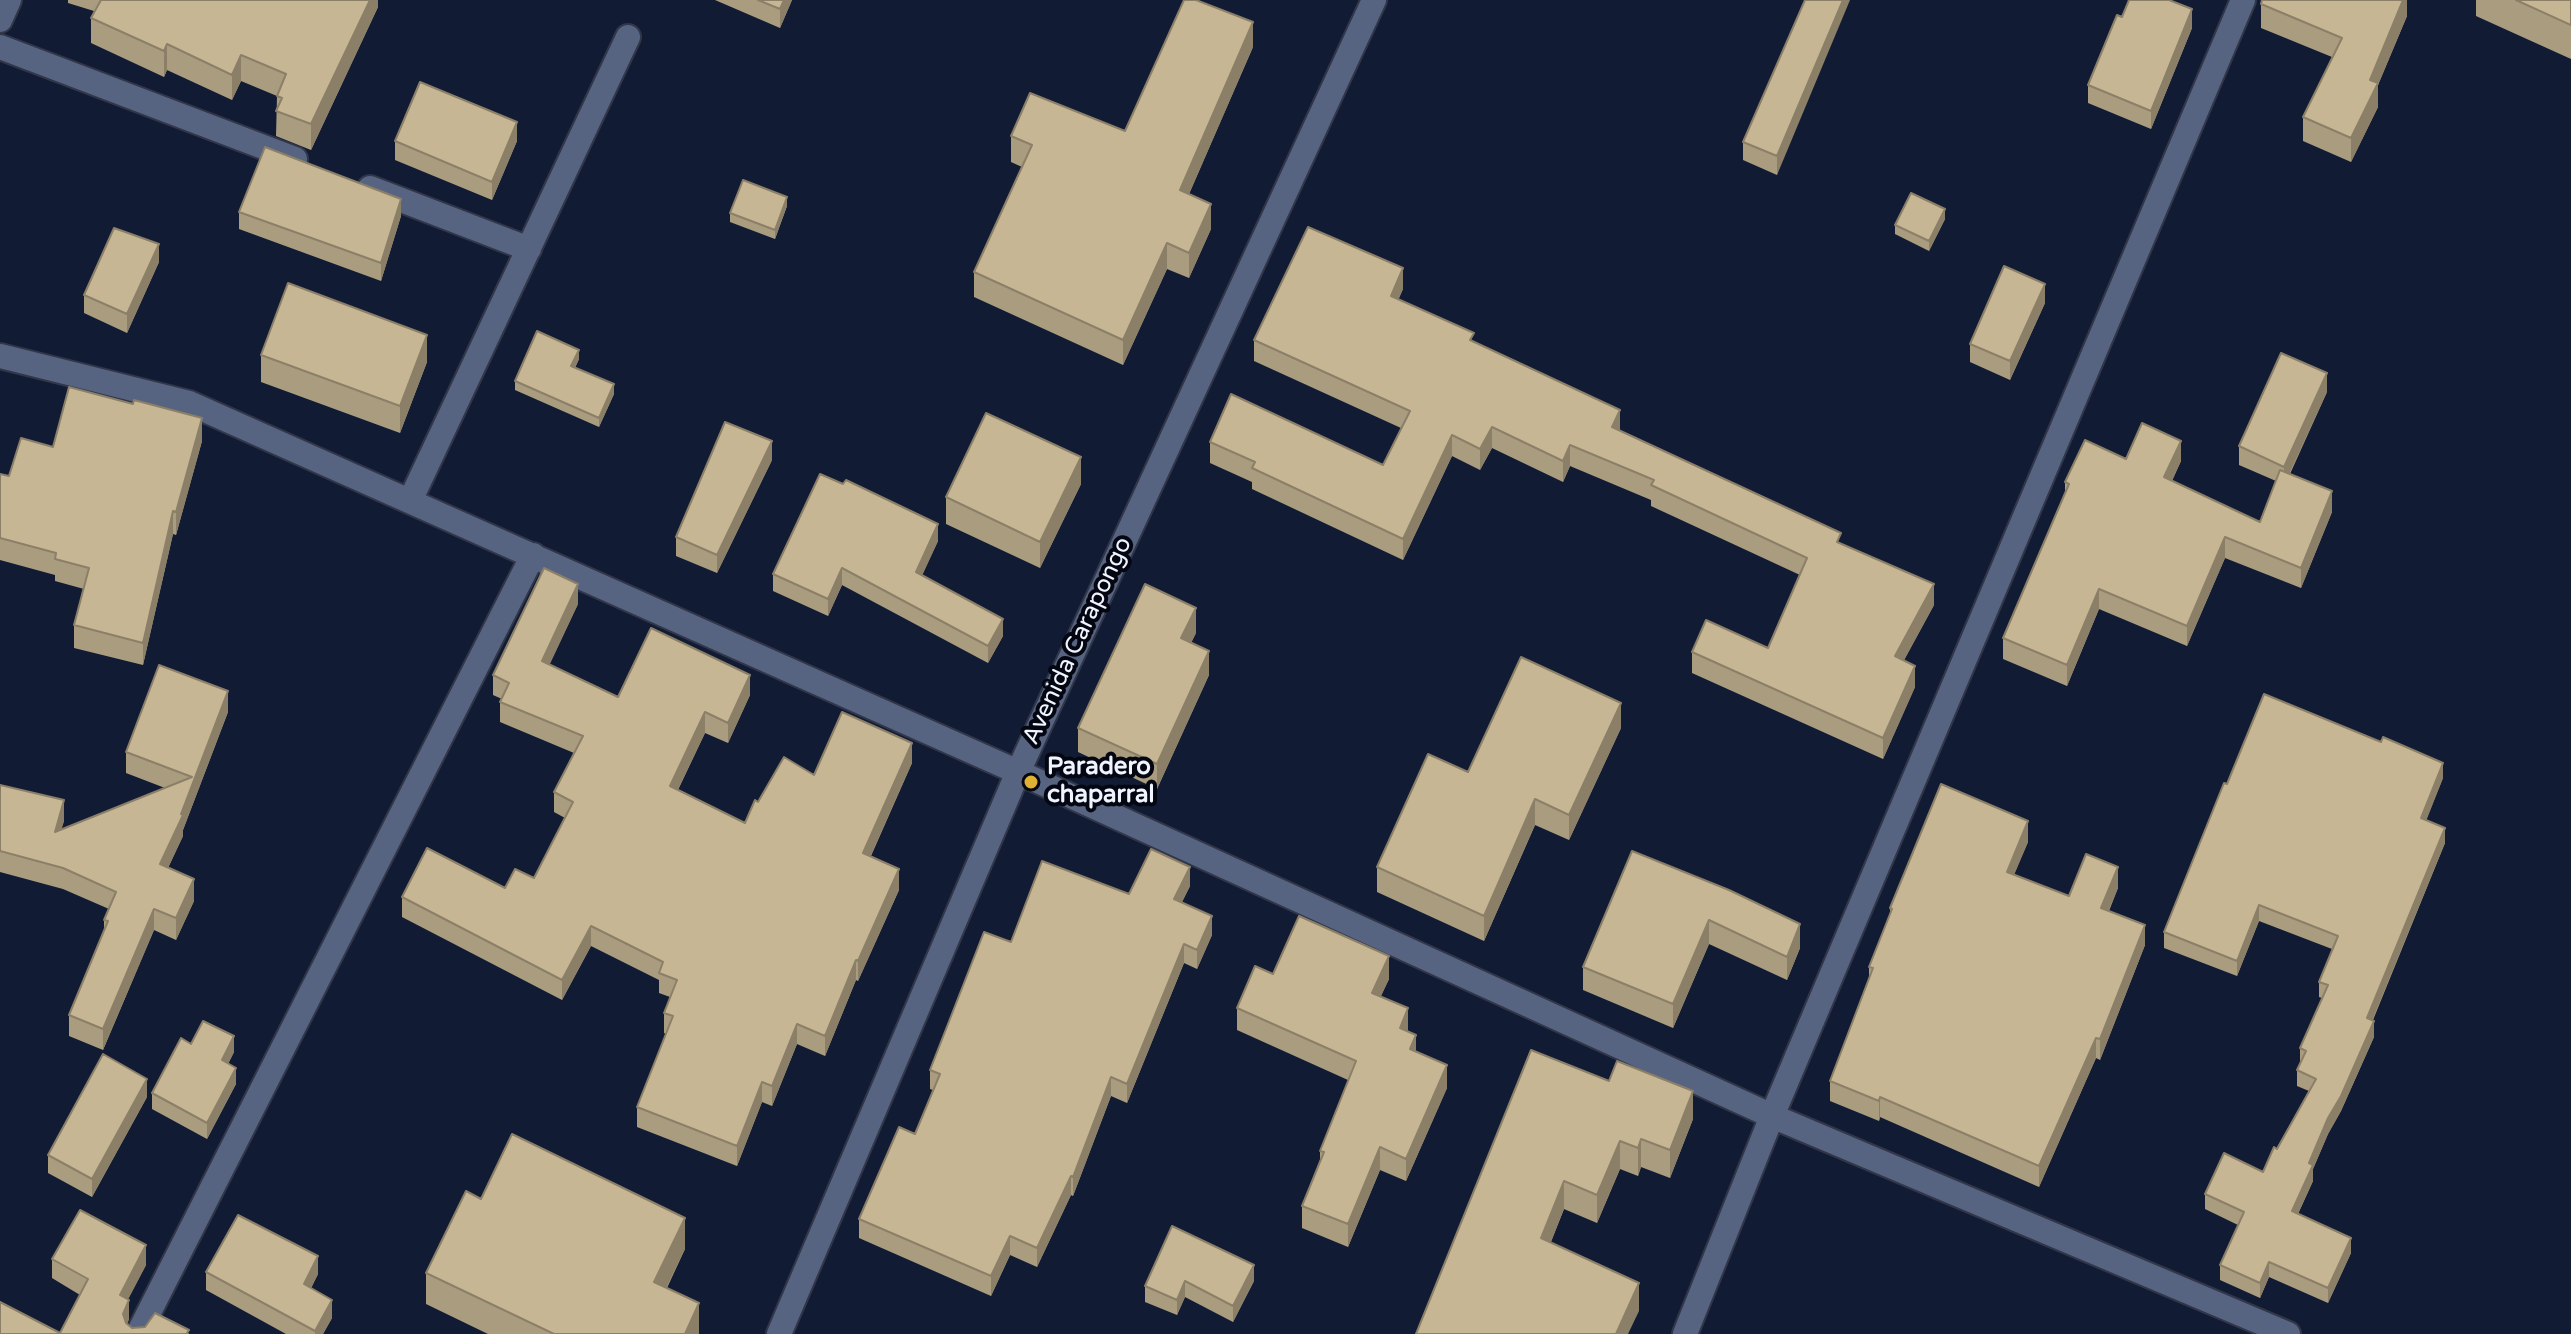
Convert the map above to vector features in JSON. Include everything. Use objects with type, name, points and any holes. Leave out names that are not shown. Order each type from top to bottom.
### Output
[{"type":"street","points":[[0,20],[9,0]]},
{"type":"street","name":"Avenida Carapongo","points":[[779,1334],[1018,772],[1374,0]]},
{"type":"street","points":[[1685,1334],[1772,1116],[2243,0]]},
{"type":"street","points":[[410,501],[628,37]]},
{"type":"street","points":[[0,47],[323,170]]},
{"type":"street","points":[[353,181],[529,249]]},
{"type":"street","points":[[0,356],[189,403],[1018,772],[1772,1116],[2288,1334]]},
{"type":"street","points":[[138,1334],[533,555]]},
{"type":"building","points":[[101,0],[370,0],[311,124],[276,111],[282,98],[277,96],[286,74],[241,55],[232,75],[167,44],[164,51],[91,18]]},
{"type":"building","points":[[758,0],[784,0],[780,9]]},
{"type":"building","points":[[1184,0],[1196,0],[1253,22],[1180,190],[1211,204],[1189,253],[1167,243],[1123,340],[974,272],[1032,145],[1011,136],[1030,93],[1125,131]]},
{"type":"building","points":[[1805,0],[1843,0],[1777,156],[1743,142]]},
{"type":"building","points":[[2129,0],[2169,0],[2192,9],[2151,111],[2088,85],[2117,15],[2122,17]]},
{"type":"building","points":[[2262,0],[2403,0],[2370,80],[2378,83],[2351,138],[2303,117],[2342,38],[2261,4]]},
{"type":"building","points":[[2516,0],[2571,0],[2571,25]]},
{"type":"building","points":[[420,82],[517,122],[492,182],[395,141]]},
{"type":"building","points":[[265,147],[401,199],[381,263],[239,212]]},
{"type":"building","points":[[743,180],[787,197],[775,230],[730,213]]},
{"type":"building","points":[[1911,193],[1945,209],[1929,241],[1895,225]]},
{"type":"building","points":[[1308,227],[1403,268],[1391,296],[1474,333],[1470,340],[1620,410],[1612,427],[1841,533],[1837,542],[1934,584],[1895,656],[1915,666],[1883,738],[1692,652],[1706,620],[1768,648],[1807,558],[1651,485],[1654,480],[1570,445],[1563,461],[1492,427],[1480,449],[1452,435],[1403,539],[1252,468],[1255,462],[1210,442],[1231,394],[1383,465],[1410,411],[1254,340]]},
{"type":"building","points":[[114,228],[159,244],[127,314],[84,295]]},
{"type":"building","points":[[2004,266],[2045,284],[2010,361],[1970,344]]},
{"type":"building","points":[[288,283],[427,335],[400,406],[261,355]]},
{"type":"building","points":[[537,331],[579,350],[571,366],[614,384],[599,418],[515,381]]},
{"type":"building","points":[[2281,353],[2327,373],[2284,467],[2239,446]]},
{"type":"building","points":[[69,387],[202,418],[176,512],[173,511],[143,643],[74,625],[89,568],[55,559],[56,553],[0,538],[0,474],[9,476],[21,438],[53,447]]},
{"type":"building","points":[[986,413],[1081,457],[1040,542],[946,497]]},
{"type":"building","points":[[725,422],[772,441],[717,555],[676,537]]},
{"type":"building","points":[[2142,423],[2181,441],[2164,477],[2260,522],[2280,470],[2332,491],[2301,568],[2225,537],[2187,626],[2099,589],[2067,665],[2003,638],[2069,484],[2065,482],[2085,440],[2126,459]]},
{"type":"building","points":[[820,474],[843,484],[846,480],[938,524],[916,572],[1003,619],[988,646],[842,568],[828,599],[773,574]]},
{"type":"building","points":[[544,568],[578,584],[542,661],[618,697],[651,628],[750,675],[728,723],[705,712],[670,786],[745,823],[755,800],[758,802],[784,757],[814,775],[842,712],[912,743],[863,853],[899,869],[856,960],[825,1036],[797,1024],[772,1086],[762,1082],[737,1146],[637,1107],[673,1016],[664,1013],[677,980],[659,973],[663,962],[591,926],[562,980],[402,897],[427,848],[505,888],[515,869],[534,878],[573,802],[554,792],[583,736],[500,702],[509,683],[493,675]]},
{"type":"building","points":[[1145,584],[1196,608],[1181,638],[1209,651],[1157,764],[1078,728]]},
{"type":"building","points":[[1521,657],[1621,703],[1569,815],[1535,799],[1484,916],[1377,867],[1428,754],[1468,772]]},
{"type":"building","points":[[159,665],[228,691],[183,815],[160,864],[194,879],[176,918],[154,909],[103,1029],[69,1015],[108,921],[104,920],[116,892],[63,868],[0,851],[0,785],[64,800],[55,832],[192,777],[126,752]]},
{"type":"building","points":[[2264,694],[2381,742],[2383,737],[2443,763],[2421,818],[2445,828],[2367,1018],[2374,1021],[2328,1118],[2309,1163],[2313,1165],[2292,1211],[2351,1238],[2328,1288],[2269,1262],[2260,1283],[2220,1265],[2244,1212],[2205,1194],[2224,1153],[2263,1172],[2274,1147],[2277,1149],[2316,1079],[2297,1070],[2306,1051],[2300,1048],[2328,985],[2319,982],[2338,936],[2259,905],[2237,961],[2164,932],[2224,783],[2227,784]]},
{"type":"building","points":[[1941,784],[2028,821],[2007,872],[2069,896],[2086,854],[2118,867],[2101,908],[2145,925],[2100,1039],[2096,1038],[2039,1166],[1880,1097],[1879,1101],[1830,1081],[1873,968],[1869,967],[1890,908]]},
{"type":"building","points":[[1151,849],[1190,867],[1174,899],[1212,916],[1197,950],[1184,944],[1127,1084],[1111,1077],[1073,1177],[1037,1248],[1010,1236],[991,1276],[859,1219],[899,1127],[915,1134],[940,1074],[930,1070],[984,932],[1011,942],[1042,861],[1129,894]]},
{"type":"building","points":[[1632,851],[1729,890],[1800,924],[1787,957],[1709,920],[1673,1004],[1583,967]]},
{"type":"building","points":[[1299,916],[1389,956],[1372,993],[1408,1008],[1400,1028],[1416,1035],[1410,1049],[1447,1065],[1406,1159],[1380,1147],[1348,1224],[1302,1206],[1356,1061],[1237,1008],[1255,966],[1273,974]]},
{"type":"building","points":[[203,1021],[234,1036],[222,1060],[236,1068],[207,1123],[152,1093],[181,1038],[191,1044]]},
{"type":"building","points":[[1531,1050],[1609,1081],[1617,1061],[1693,1091],[1670,1150],[1641,1139],[1638,1148],[1620,1141],[1597,1195],[1564,1181],[1541,1238],[1639,1283],[1616,1334],[1416,1334]]},
{"type":"building","points":[[103,1054],[147,1079],[92,1179],[48,1155]]},
{"type":"building","points":[[512,1134],[685,1218],[654,1282],[699,1303],[685,1334],[554,1334],[426,1273],[466,1191],[481,1199]]},
{"type":"building","points":[[80,1210],[146,1245],[120,1295],[129,1300],[123,1314],[126,1323],[132,1328],[145,1327],[155,1313],[189,1330],[188,1334],[0,1334],[0,1302],[60,1333],[88,1279],[52,1259]]},
{"type":"building","points":[[238,1215],[318,1256],[304,1284],[332,1300],[315,1331],[206,1272]]},
{"type":"building","points":[[1172,1226],[1254,1265],[1233,1306],[1185,1281],[1177,1300],[1145,1286]]},
{"type":"place","name":"Paradero chaparral","points":[[1031,782]]}]
